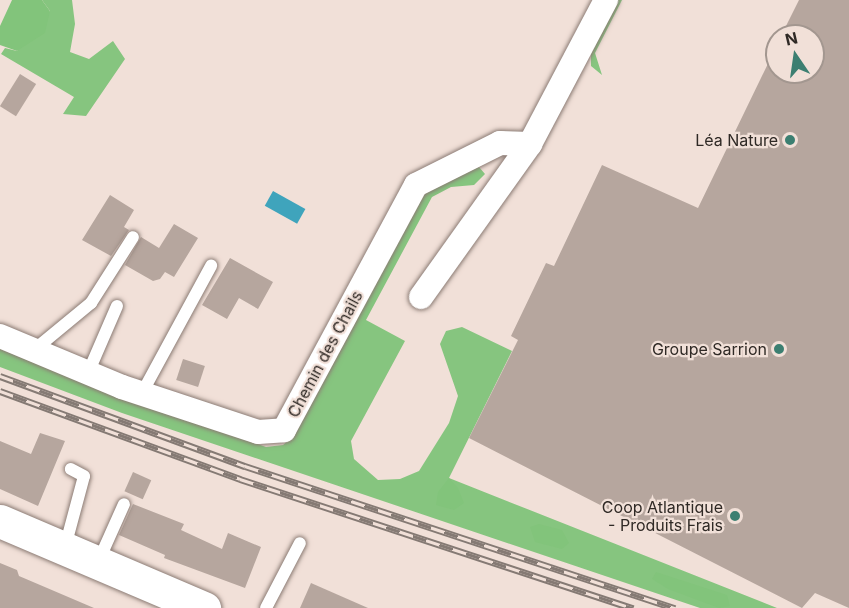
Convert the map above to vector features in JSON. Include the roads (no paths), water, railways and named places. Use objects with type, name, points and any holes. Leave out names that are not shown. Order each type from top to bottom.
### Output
[{"type":"street","points":[[421,297],[530,144],[606,0]]},
{"type":"street","name":"Chemin des Chails","points":[[0,336],[88,373],[258,432],[284,430],[416,185],[500,143],[530,144]]},
{"type":"street","points":[[0,521],[204,608]]},
{"type":"lane","points":[[34,350],[91,303],[132,237]]},
{"type":"lane","points":[[142,393],[210,266]]},
{"type":"lane","points":[[88,373],[117,306]]},
{"type":"lane","points":[[65,549],[84,476],[71,469]]},
{"type":"lane","points":[[98,563],[124,504]]},
{"type":"lane","points":[[266,608],[300,543]]},
{"type":"water","points":[[273,191],[305,209],[297,224],[265,206]]},
{"type":"railway","points":[[0,376],[245,466],[675,608]]},
{"type":"railway","points":[[0,391],[240,479],[633,608]]},
{"type":"place","name":"Léa Nature","points":[[790,140]]},
{"type":"place","name":"Groupe Sarrion","points":[[779,349]]},
{"type":"place","name":"Coop Atlantique - Produits Frais","points":[[735,516]]}]
